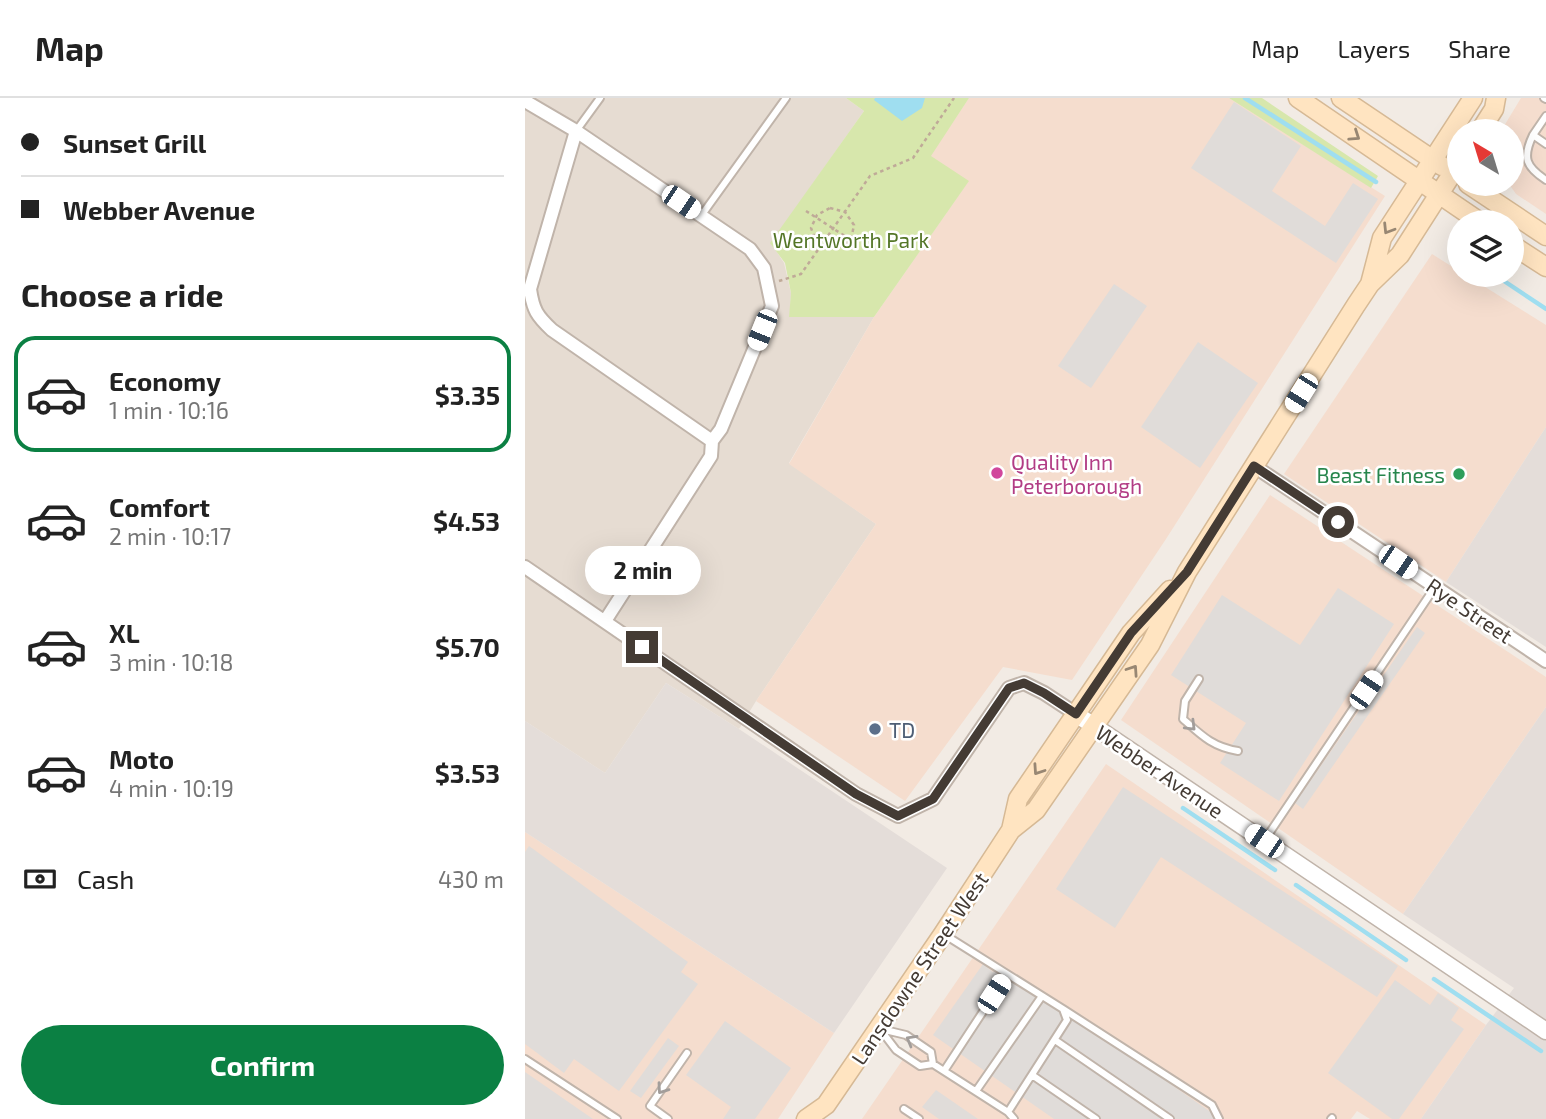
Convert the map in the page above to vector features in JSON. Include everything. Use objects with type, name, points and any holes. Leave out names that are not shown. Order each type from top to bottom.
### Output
[{"type":"main road","points":[[1298,98],[1463,210]]},
{"type":"main road","points":[[1341,98],[1447,167]]},
{"type":"main road","name":"Lansdowne Street West","points":[[1370,285],[1381,238],[1473,98]]},
{"type":"main road","points":[[1488,119],[1494,109],[1496,98]]},
{"type":"main road","name":"Lansdowne Street West","points":[[806,1119],[825,1112],[1011,830],[1036,810],[1150,645],[1187,572],[1370,285],[1400,255],[1447,185]]},
{"type":"main road","points":[[1486,196],[1546,236]]},
{"type":"main road","points":[[1524,253],[1546,267]]},
{"type":"main road","name":"Lansdowne Street West","points":[[1011,830],[1018,799],[1131,633],[1187,572]]},
{"type":"street","points":[[525,101],[576,131],[750,249],[764,268],[772,306],[721,429],[712,441],[711,456],[605,621]]},
{"type":"street","points":[[576,131],[530,289],[533,306],[539,318],[552,330],[712,441]]},
{"type":"street","name":"Rye Street","points":[[1254,466],[1546,661]]},
{"type":"street","name":"Webber Avenue","points":[[525,568],[856,794],[898,816],[933,799],[1009,688],[1024,683],[1076,714],[1546,1031]]},
{"type":"lane","points":[[576,131],[600,98]]},
{"type":"lane","points":[[701,216],[786,98]]},
{"type":"lane","points":[[1546,116],[1533,135],[1527,153],[1533,171],[1546,180]]},
{"type":"lane","points":[[1533,135],[1546,144]]},
{"type":"lane","points":[[1264,841],[1435,587]]},
{"type":"lane","points":[[1199,679],[1185,701],[1183,719],[1200,735],[1222,749],[1238,751]]},
{"type":"lane","points":[[943,934],[1212,1105],[1219,1119]]},
{"type":"lane","points":[[944,1071],[1007,975]]},
{"type":"lane","points":[[976,1090],[1042,996]]},
{"type":"lane","points":[[1008,1112],[1067,1020],[1063,1009]]},
{"type":"lane","points":[[879,1028],[896,1050],[920,1066],[933,1064],[976,1090],[1014,1119]]},
{"type":"lane","points":[[879,1028],[906,1035],[931,1052],[933,1064]]},
{"type":"lane","points":[[1055,1040],[1170,1119]]},
{"type":"lane","points":[[668,1119],[650,1106],[687,1053]]},
{"type":"lane","points":[[525,1059],[617,1119]]},
{"type":"lane","points":[[1032,1075],[1096,1119]]},
{"type":"lane","points":[[904,1109],[919,1119]]},
{"type":"path","points":[[767,283],[801,274],[870,176],[913,158],[954,98]]},
{"type":"path","points":[[830,208],[845,212],[854,225],[851,240],[839,248],[821,247],[811,228],[817,215],[830,208]]},
{"type":"path","points":[[806,211],[851,240]]},
{"type":"shaded area","points":[[525,98],[846,98],[864,111],[771,243],[784,263],[791,293],[790,317],[874,317],[789,463],[876,524],[739,729],[666,683],[605,773],[525,721]]},
{"type":"shaded area","points":[[969,98],[1229,98],[1385,196],[1166,539],[1072,680],[1003,667],[905,801],[756,701],[876,524],[789,464],[874,317],[968,182],[930,156]]},
{"type":"shaded area","points":[[1521,98],[1546,98],[1546,214],[1519,196],[1524,196],[1524,119],[1508,119]]},
{"type":"shaded area","points":[[1234,102],[1301,146],[1272,191],[1325,226],[1353,183],[1378,199],[1336,263],[1191,168]]},
{"type":"shaded area","points":[[1432,254],[1447,263],[1447,287],[1485,287],[1546,325],[1546,427],[1446,582],[1284,474]]},
{"type":"shaded area","points":[[1114,284],[1147,306],[1091,388],[1058,366]]},
{"type":"shaded area","points":[[1198,342],[1258,383],[1200,468],[1141,427]]},
{"type":"shaded area","points":[[1546,427],[1546,647],[1446,582]]},
{"type":"shaded area","points":[[1270,495],[1546,677],[1546,707],[1403,914],[1121,720]]},
{"type":"shaded area","points":[[1338,588],[1394,624],[1279,801],[1220,763],[1246,723],[1171,675],[1222,595],[1300,645]]},
{"type":"shaded area","points":[[1417,627],[1425,633],[1303,809],[1295,803]]},
{"type":"shaded area","points":[[666,683],[947,868],[834,1033],[525,832],[525,721],[605,773]]},
{"type":"shaded area","points":[[1546,707],[1546,1119],[1421,1119],[1514,988],[1403,914]]},
{"type":"shaded area","points":[[1106,764],[1486,1025],[1421,1119],[1370,1119],[1357,1111],[1351,1119],[862,1119]]},
{"type":"shaded area","points":[[1123,787],[1398,966],[1377,997],[1161,857],[1115,928],[1056,889]]},
{"type":"shaded area","points":[[525,832],[834,1033],[778,1119],[525,1119]]},
{"type":"shaded area","points":[[529,846],[688,962],[681,972],[698,984],[619,1091],[574,1059],[564,1073],[525,1044],[525,852]]},
{"type":"shaded area","points":[[983,964],[993,972],[999,965],[1218,1117],[1217,1119],[1054,1119],[933,1035]]},
{"type":"shaded area","points":[[1395,980],[1430,1005],[1438,993],[1459,1008],[1451,1020],[1464,1029],[1399,1119],[1392,1119],[1328,1073]]},
{"type":"shaded area","points":[[725,1021],[791,1068],[755,1119],[723,1119],[731,1107],[686,1075]]},
{"type":"shaded area","points":[[668,1038],[679,1046],[641,1098],[630,1091]]},
{"type":"shaded area","points":[[525,1072],[593,1119],[525,1119]]},
{"type":"shaded area","points":[[936,1090],[978,1119],[939,1119],[922,1107]]},
{"type":"green space","name":"Wentworth Park","points":[[846,98],[969,98],[931,156],[969,181],[874,317],[789,317],[791,293],[785,263],[770,243],[864,111]]},
{"type":"green space","points":[[1229,98],[1262,98],[1378,176],[1371,188]]},
{"type":"water","points":[[925,98],[922,108],[902,121],[874,100]]},
{"type":"waterway","points":[[1245,98],[1376,182]]},
{"type":"waterway","points":[[1513,287],[1546,309]]},
{"type":"waterway","points":[[1183,808],[1275,870]]},
{"type":"waterway","points":[[1296,885],[1406,960]]},
{"type":"waterway","points":[[1434,979],[1541,1051]]},
{"type":"place","name":"Quality Inn Peterborough","points":[[997,473]]},
{"type":"place","name":"Beast Fitness","points":[[1459,474]]},
{"type":"place","name":"TD","points":[[875,729]]},
{"type":"route","points":[[642,647],[856,794],[898,816],[933,799],[1009,688],[1024,683],[1076,714],[1131,633],[1187,572],[1254,466],[1338,522]]}]
